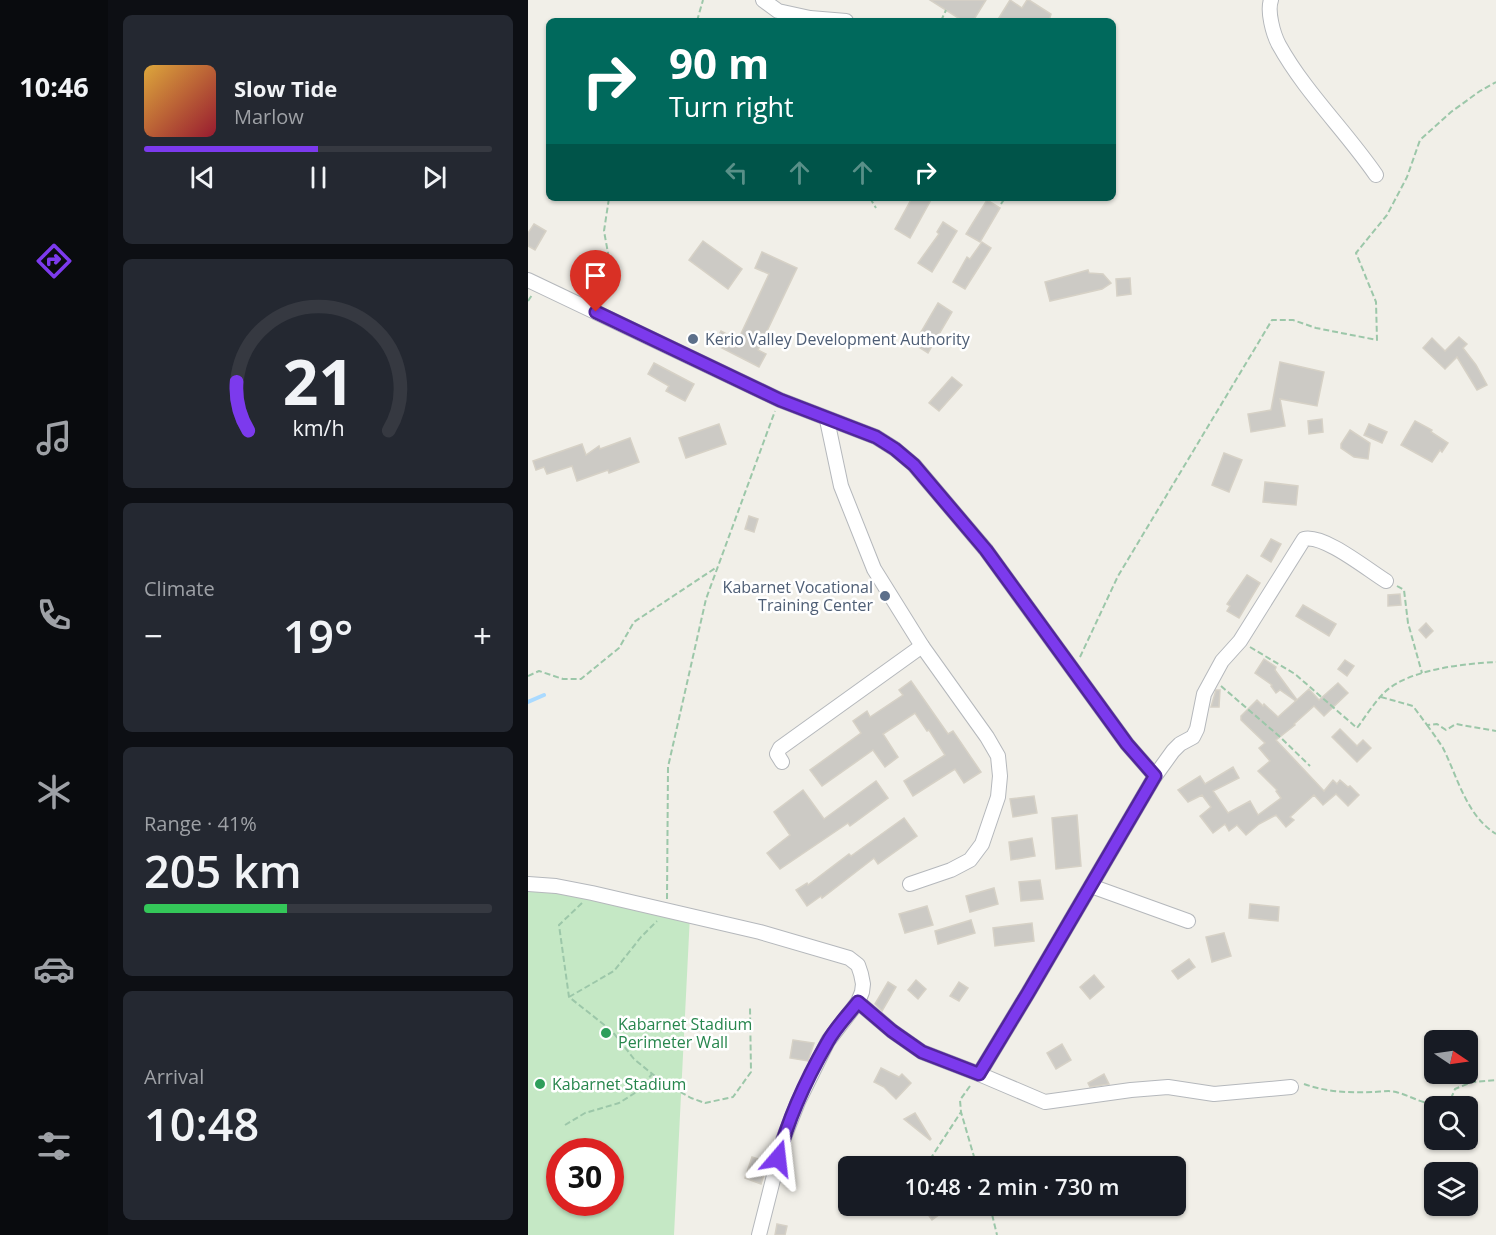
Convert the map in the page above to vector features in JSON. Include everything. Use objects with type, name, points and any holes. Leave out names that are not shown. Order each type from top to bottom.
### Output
[{"type":"street","points":[[763,0],[778,11],[810,18]]},
{"type":"street","points":[[1266,2],[1277,43],[1314,94],[1355,144],[1376,175]]},
{"type":"street","points":[[528,280],[780,400],[876,437],[895,449],[914,465],[986,550],[1127,744],[1155,776]]},
{"type":"street","points":[[827,420],[841,486],[874,569],[922,646],[998,756],[1000,776],[998,797],[982,844],[970,860],[951,870],[910,884]]},
{"type":"street","points":[[979,1074],[1155,776],[1173,751],[1193,737],[1197,729],[1204,693],[1222,661],[1240,640],[1304,539],[1314,538],[1328,544],[1386,581]]},
{"type":"street","points":[[782,762],[777,754],[780,748],[922,646]]},
{"type":"street","points":[[528,884],[556,886],[592,893],[760,932],[849,958],[858,965],[864,984],[858,1002],[828,1041],[798,1102],[783,1140],[759,1235]]},
{"type":"street","points":[[1091,886],[1188,921]]},
{"type":"street","points":[[858,1002],[892,1031],[922,1052],[1045,1102],[1168,1087],[1214,1094],[1291,1087]]},
{"type":"path","points":[[698,18],[703,0]]},
{"type":"path","points":[[942,18],[946,10]]},
{"type":"path","points":[[1073,670],[1118,576],[1272,320],[1293,320],[1316,328],[1377,340],[1376,302],[1356,253],[1387,215],[1407,177],[1420,140],[1451,112],[1496,82]]},
{"type":"path","points":[[596,312],[609,283],[610,264],[604,231],[609,201]]},
{"type":"path","points":[[872,201],[876,208]]},
{"type":"path","points":[[569,997],[614,971],[641,937],[667,911],[668,767],[706,599],[780,400]]},
{"type":"path","points":[[528,676],[539,671],[563,679],[581,679],[618,648],[634,622],[718,567]]},
{"type":"path","points":[[1386,581],[1404,590],[1408,623],[1422,674]]},
{"type":"path","points":[[1240,640],[1295,674],[1357,728],[1385,692],[1405,678],[1460,664],[1496,662]]},
{"type":"path","points":[[1213,678],[1310,766]]},
{"type":"path","points":[[1381,698],[1413,706],[1442,747],[1467,800],[1482,825],[1496,834]]},
{"type":"path","points":[[1427,724],[1437,724],[1446,730],[1456,724],[1496,731]]},
{"type":"path","points":[[592,893],[559,925],[569,997],[612,1031],[634,1059],[652,1074],[691,1098],[705,1103],[733,1097],[751,1072],[750,1007]]},
{"type":"path","points":[[565,1125],[585,1113],[619,1103],[638,1091],[652,1074]]},
{"type":"path","points":[[974,1156],[961,1112],[960,1100],[979,1074]]},
{"type":"path","points":[[1291,1087],[1303,1084],[1317,1089],[1343,1092],[1395,1092],[1412,1100],[1438,1106],[1449,1103],[1455,1089],[1472,1082],[1496,1080]]},
{"type":"path","points":[[932,1156],[961,1112]]},
{"type":"path","points":[[992,1216],[997,1235]]},
{"type":"green space","name":"Kabarnet Stadium Perimeter Wall","points":[[528,882],[690,915],[674,1235],[528,1235]]},
{"type":"building","points":[[930,0],[986,0],[975,18],[958,18]]},
{"type":"building","points":[[1010,0],[1022,8],[1029,0],[1051,14],[1050,18],[999,18]]},
{"type":"building","points":[[910,201],[930,201],[910,238],[895,229]]},
{"type":"building","points":[[986,201],[1000,208],[980,242],[966,234]]},
{"type":"building","points":[[943,222],[957,231],[932,272],[918,263],[939,234],[937,232]]},
{"type":"building","points":[[534,224],[546,231],[535,250],[528,246],[528,233]]},
{"type":"building","points":[[703,241],[742,269],[728,289],[689,260]]},
{"type":"building","points":[[982,242],[991,248],[965,289],[953,282],[967,257],[970,259]]},
{"type":"building","points":[[762,252],[797,268],[758,350],[766,354],[759,367],[714,344],[721,331],[738,340],[769,274],[755,268]]},
{"type":"building","points":[[1088,270],[1089,273],[1103,274],[1111,283],[1102,289],[1050,301],[1045,282]]},
{"type":"building","points":[[1130,278],[1131,294],[1117,296],[1116,279]]},
{"type":"building","points":[[938,303],[952,312],[928,353],[914,344]]},
{"type":"building","points":[[1459,337],[1467,344],[1463,348],[1487,385],[1477,390],[1457,357],[1445,369],[1423,348],[1432,338],[1445,351]]},
{"type":"building","points":[[1280,362],[1324,372],[1317,406],[1280,399],[1285,426],[1251,432],[1248,414],[1271,410]]},
{"type":"building","points":[[654,363],[694,384],[685,401],[666,391],[669,386],[648,374]]},
{"type":"building","points":[[952,377],[962,385],[939,411],[929,403]]},
{"type":"building","points":[[1322,419],[1323,432],[1309,434],[1308,421]]},
{"type":"building","points":[[1415,421],[1432,430],[1431,432],[1448,443],[1432,462],[1401,445]]},
{"type":"building","points":[[719,424],[726,444],[686,458],[679,438]]},
{"type":"building","points":[[1369,424],[1387,432],[1382,443],[1364,435]]},
{"type":"building","points":[[1350,430],[1370,443],[1368,459],[1354,457],[1341,448]]},
{"type":"building","points":[[630,438],[639,462],[577,481],[572,466],[547,474],[544,467],[536,470],[533,461],[582,444],[586,455],[599,446],[600,449]]},
{"type":"building","points":[[1224,453],[1242,460],[1229,492],[1212,485]]},
{"type":"building","points":[[1265,482],[1298,486],[1296,505],[1263,502]]},
{"type":"building","points":[[749,516],[758,519],[754,532],[745,529]]},
{"type":"building","points":[[1271,539],[1281,544],[1271,562],[1261,556]]},
{"type":"building","points":[[1247,575],[1260,583],[1239,618],[1227,611],[1230,606],[1227,604]]},
{"type":"building","points":[[1400,594],[1401,605],[1388,606],[1388,595]]},
{"type":"building","points":[[1303,605],[1336,624],[1329,636],[1296,616]]},
{"type":"building","points":[[1426,623],[1433,631],[1426,638],[1419,630]]},
{"type":"building","points":[[1264,659],[1276,667],[1275,670],[1296,701],[1280,690],[1276,693],[1272,685],[1255,673]]},
{"type":"building","points":[[1345,660],[1354,666],[1347,676],[1338,669]]},
{"type":"building","points":[[911,681],[948,734],[953,731],[981,772],[964,783],[955,769],[913,796],[904,781],[945,755],[915,713],[883,734],[898,757],[885,767],[873,750],[822,786],[810,770],[861,733],[853,721],[867,711],[870,717],[903,695],[899,690]]},
{"type":"building","points":[[1338,683],[1348,693],[1324,716],[1314,706],[1276,740],[1324,791],[1333,780],[1337,784],[1340,780],[1359,795],[1348,806],[1336,794],[1323,805],[1314,795],[1290,817],[1294,820],[1286,827],[1276,815],[1259,824],[1246,835],[1237,825],[1229,831],[1225,824],[1213,833],[1200,816],[1211,807],[1202,795],[1188,802],[1178,790],[1200,776],[1205,784],[1233,767],[1239,778],[1213,791],[1228,813],[1250,801],[1258,815],[1281,798],[1277,790],[1258,771],[1270,761],[1259,748],[1265,743],[1241,720],[1241,716],[1257,700],[1278,717],[1309,689],[1319,700]]},
{"type":"building","points":[[1216,690],[1220,690],[1219,707],[1211,707]]},
{"type":"building","points":[[1340,729],[1357,746],[1363,740],[1371,748],[1357,762],[1332,737]]},
{"type":"building","points":[[876,781],[888,798],[850,826],[848,823],[780,869],[767,853],[790,835],[774,812],[803,790],[824,819]]},
{"type":"building","points":[[1034,796],[1037,813],[1013,817],[1010,799]]},
{"type":"building","points":[[1077,815],[1081,866],[1056,869],[1052,818]]},
{"type":"building","points":[[904,818],[917,836],[878,864],[874,858],[822,898],[821,896],[807,906],[796,890],[807,883],[808,885],[849,854],[851,856]]},
{"type":"building","points":[[1032,838],[1035,856],[1011,860],[1009,842]]},
{"type":"building","points":[[1040,880],[1043,899],[1021,901],[1019,882]]},
{"type":"building","points":[[994,888],[998,904],[970,912],[966,896]]},
{"type":"building","points":[[1250,904],[1279,907],[1278,921],[1249,918]]},
{"type":"building","points":[[927,906],[933,925],[905,933],[899,914]]},
{"type":"building","points":[[971,920],[975,933],[938,944],[935,931]]},
{"type":"building","points":[[1032,923],[1034,941],[995,946],[993,928]]},
{"type":"building","points":[[1224,933],[1231,956],[1212,962],[1206,937]]},
{"type":"building","points":[[1189,959],[1195,967],[1178,979],[1172,971]]},
{"type":"building","points":[[1094,975],[1104,987],[1090,999],[1080,987]]},
{"type":"building","points":[[916,980],[926,989],[918,999],[908,990]]},
{"type":"building","points":[[888,982],[896,987],[882,1011],[875,1004]]},
{"type":"building","points":[[959,982],[968,988],[959,1001],[950,996]]},
{"type":"building","points":[[793,1040],[814,1043],[808,1061],[790,1058]]},
{"type":"building","points":[[1062,1044],[1071,1060],[1056,1069],[1047,1053]]},
{"type":"building","points":[[881,1068],[899,1077],[902,1074],[911,1083],[896,1099],[884,1087],[874,1082]]},
{"type":"building","points":[[1104,1074],[1109,1084],[1090,1087],[1088,1083]]},
{"type":"building","points":[[915,1113],[931,1139],[930,1140],[904,1119]]},
{"type":"building","points":[[752,1157],[768,1162],[761,1184],[745,1178]]},
{"type":"building","points":[[777,1224],[787,1226],[785,1235],[775,1235]]},
{"type":"waterway","points":[[528,702],[544,695]]},
{"type":"place","name":"Kerio Valley Development Authority","points":[[693,339]]},
{"type":"place","name":"Kabarnet Vocational Training Center","points":[[885,596]]},
{"type":"place","name":"Kabarnet Stadium Perimeter Wall","points":[[606,1033]]},
{"type":"place","name":"Kabarnet Stadium","points":[[540,1084]]},
{"type":"route","points":[[596,312],[780,400],[876,437],[895,449],[914,465],[986,550],[1127,744],[1155,776],[979,1074],[922,1052],[892,1031],[858,1002],[828,1041],[798,1102],[778,1158]]}]
